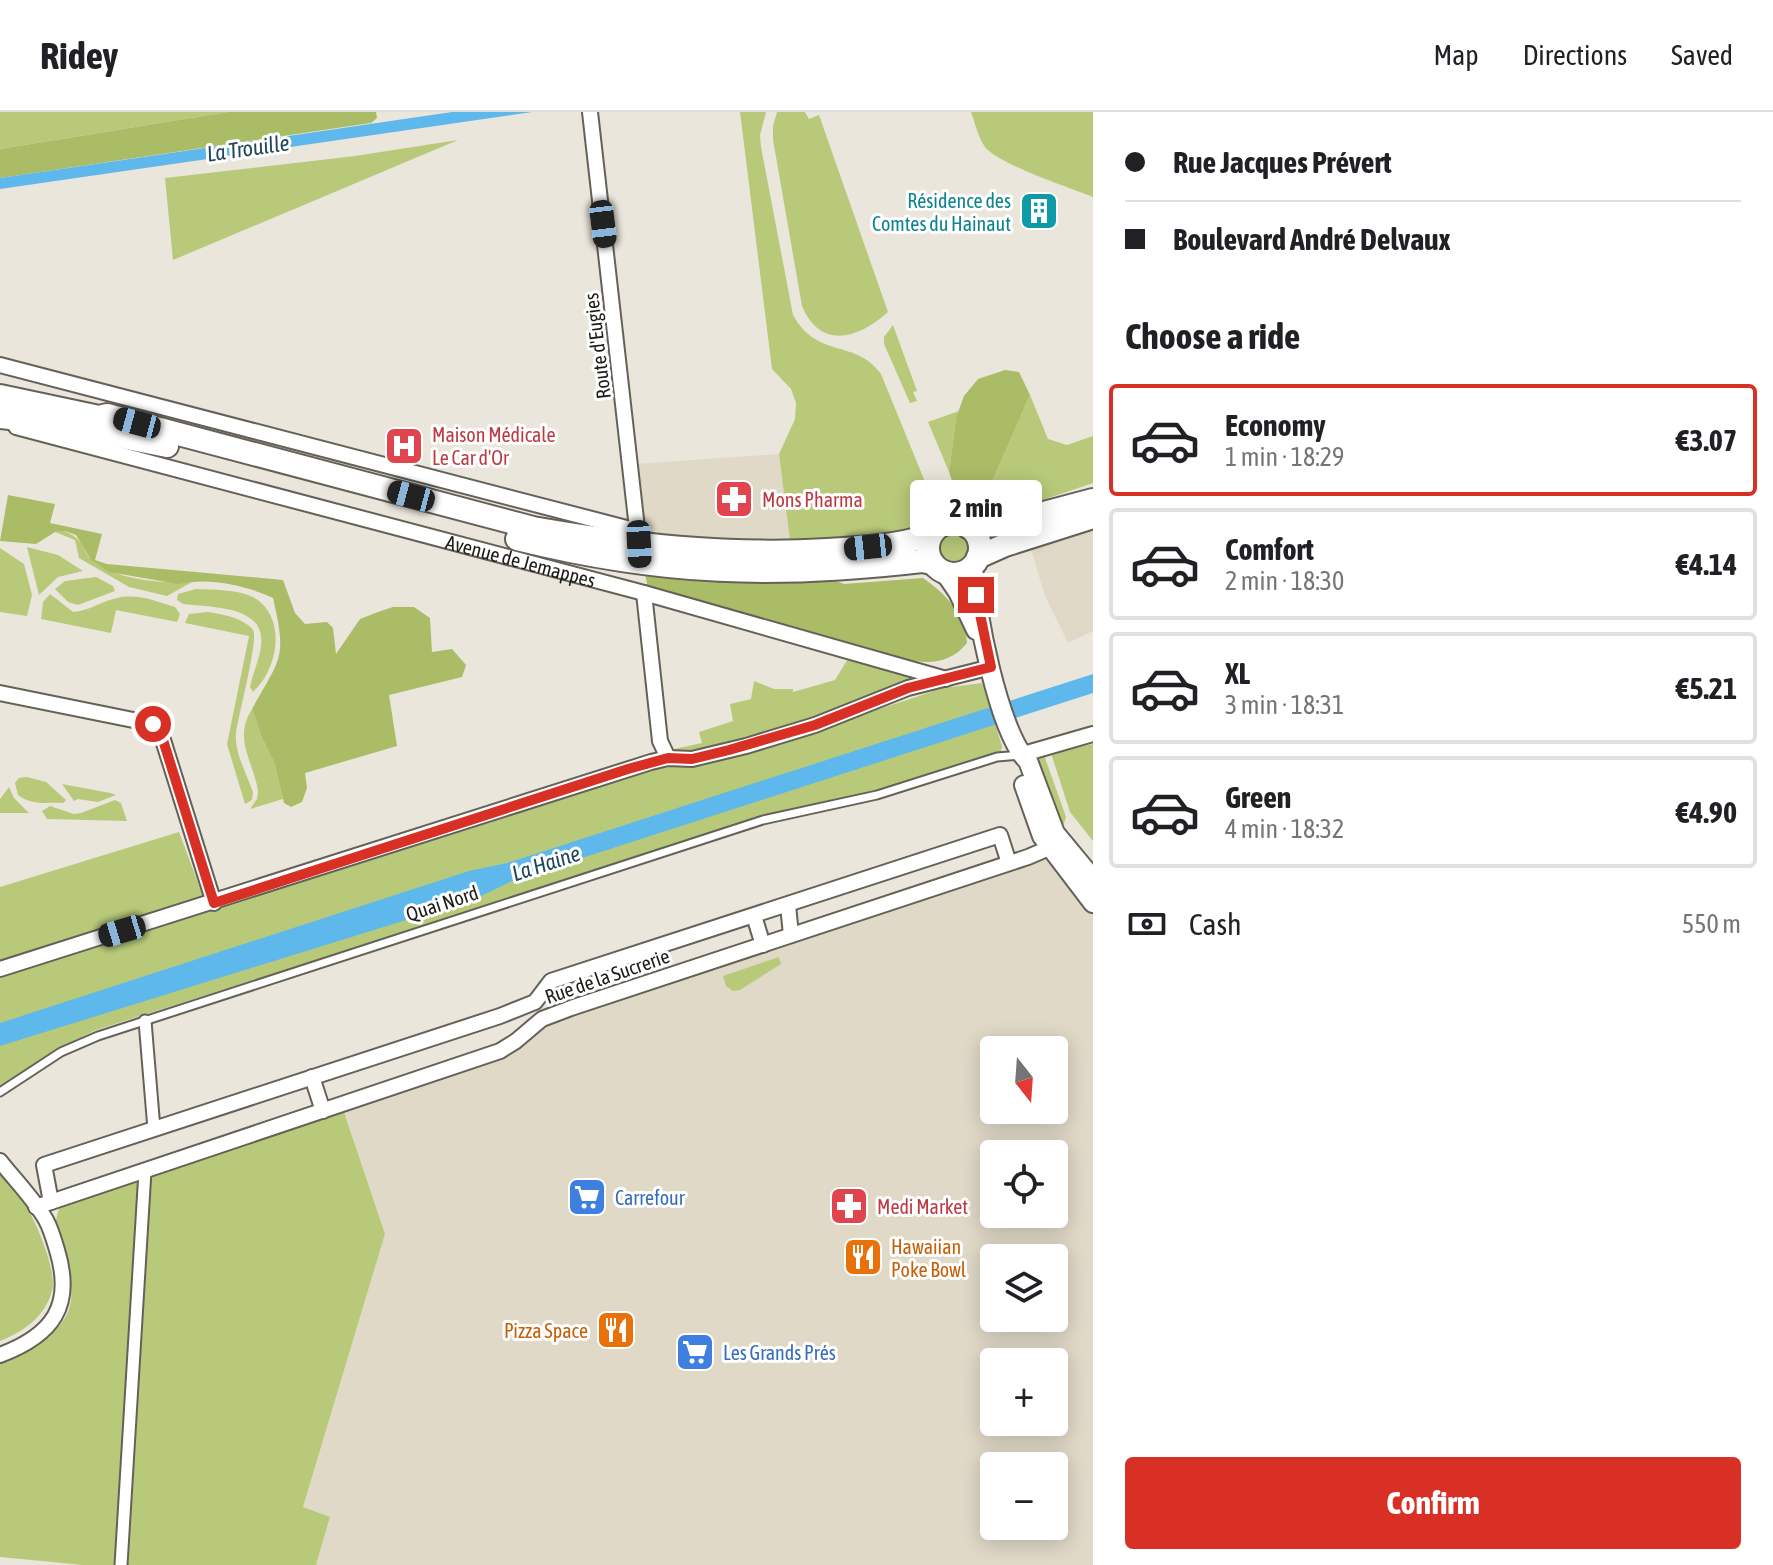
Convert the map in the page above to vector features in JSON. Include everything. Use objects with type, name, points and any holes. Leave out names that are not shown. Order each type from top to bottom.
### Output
[{"type":"main road","name":"Avenue de Jemappes","points":[[0,396],[99,417],[107,415],[533,528],[715,572],[844,570],[922,561],[939,568]]},
{"type":"main road","points":[[0,407],[64,414],[84,413]]},
{"type":"main road","name":"Avenue de Jemappes","points":[[4,424],[52,423],[180,449],[552,548],[639,553],[793,552],[896,544],[931,535]]},
{"type":"main road","points":[[1093,500],[999,525],[968,527],[950,522],[931,535],[928,550],[939,568],[961,573],[1005,545],[1093,517]]},
{"type":"main road","points":[[968,527],[979,541],[976,561]]},
{"type":"street","name":"Route d'Eugies","points":[[590,113],[639,553]]},
{"type":"street","name":"Avenue de Jemappes","points":[[0,365],[639,553]]},
{"type":"street","name":"Avenue de Jemappes","points":[[4,424],[644,593],[947,680]]},
{"type":"street","points":[[976,561],[991,668]]},
{"type":"street","points":[[939,568],[958,592],[991,668],[1020,755],[1019,765],[1036,824],[1093,879]]},
{"type":"street","points":[[644,593],[660,741],[668,758]]},
{"type":"street","points":[[0,969],[582,783],[668,758],[692,759],[746,746],[815,725],[908,688],[991,668]]},
{"type":"street","points":[[0,693],[153,724],[163,740],[214,903]]},
{"type":"street","name":"Quai Nord","points":[[1020,755],[1093,734]]},
{"type":"street","points":[[51,1202],[44,1165],[500,1016],[535,1002],[551,981],[1000,835],[1009,863]]},
{"type":"street","points":[[1055,844],[1093,903]]},
{"type":"street","name":"Rue de la Sucrerie","points":[[36,1207],[500,1051],[542,1019],[571,1008],[1009,863],[1055,844]]},
{"type":"street","points":[[788,905],[791,935]]},
{"type":"street","points":[[754,916],[763,945]]},
{"type":"street","points":[[145,1021],[154,1129]]},
{"type":"street","points":[[312,1077],[323,1111]]},
{"type":"street","points":[[0,1161],[46,1220],[63,1270],[62,1301],[54,1316],[28,1343],[0,1355]]},
{"type":"street","points":[[121,1565],[145,1171]]},
{"type":"street","points":[[0,1349],[25,1339],[43,1322],[58,1295],[57,1271],[36,1207]]},
{"type":"lane","name":"Quai Nord","points":[[0,1092],[78,1043],[763,820],[877,795],[997,757],[1020,755]]},
{"type":"shaded area","points":[[779,454],[790,541],[724,542],[659,534],[644,520],[636,464]]},
{"type":"shaded area","points":[[1093,508],[1093,631],[1068,643],[1045,596],[1025,529]]},
{"type":"shaded area","name":"Les Grands Prés","points":[[1049,848],[1093,903],[1093,1565],[316,1565],[330,1517],[303,1507],[385,1234],[342,1105],[500,1051],[542,1019]]},
{"type":"green space","points":[[0,112],[228,112],[0,149]]},
{"type":"green space","points":[[228,112],[376,112],[377,118],[371,123],[0,178],[0,149]]},
{"type":"green space","points":[[740,112],[766,112],[760,135],[761,147],[793,315],[814,338],[860,356],[881,374],[930,494],[928,518],[924,524],[900,532],[790,541],[779,454],[795,419],[796,403],[791,389],[772,369]]},
{"type":"green space","points":[[777,112],[805,112],[809,119],[819,115],[888,312],[853,333],[841,336],[819,330],[802,306],[773,140]]},
{"type":"green space","points":[[971,112],[1093,112],[1093,197],[1035,175],[992,154],[983,143]]},
{"type":"green space","points":[[458,140],[173,260],[165,178],[355,156]]},
{"type":"green space","points":[[893,325],[917,391],[913,392],[917,401],[910,403],[884,344],[884,337]]},
{"type":"green space","points":[[1005,370],[1019,372],[1030,395],[977,516],[964,515],[949,472],[956,418],[964,396],[978,379]]},
{"type":"green space","points":[[1030,395],[1048,439],[1067,445],[1093,436],[1093,483],[1022,507],[977,516]]},
{"type":"green space","points":[[959,411],[956,418],[949,472],[928,422]]},
{"type":"green space","points":[[8,495],[55,504],[50,523],[102,534],[95,560],[107,564],[283,580],[295,613],[305,624],[327,622],[333,628],[336,654],[360,619],[393,607],[414,607],[430,618],[432,652],[452,649],[466,665],[462,677],[389,695],[397,746],[305,773],[307,788],[302,802],[291,807],[284,803],[274,762],[252,709],[279,657],[280,634],[273,598],[227,584],[202,581],[178,584],[109,572],[91,560],[76,535],[65,531],[55,532],[36,544],[0,541]]},
{"type":"green space","points":[[954,530],[968,535],[973,549],[968,563],[954,568],[940,563],[935,549],[940,535]]},
{"type":"green space","points":[[64,531],[77,538],[94,562],[116,573],[154,581],[192,582],[167,596],[129,587],[79,558],[75,540],[55,532]]},
{"type":"green space","points":[[27,547],[58,555],[83,571],[58,577],[39,595]]},
{"type":"green space","points":[[0,548],[24,564],[32,595],[27,616],[0,612]]},
{"type":"green space","points":[[645,574],[833,580],[844,584],[923,578],[953,606],[963,623],[967,643],[945,659],[919,662],[905,659],[648,588]]},
{"type":"green space","points":[[96,577],[113,586],[115,591],[78,605],[68,602],[55,589],[65,581]]},
{"type":"green space","points":[[196,589],[247,594],[264,606],[271,617],[276,643],[273,657],[262,682],[253,692],[250,687],[261,643],[258,627],[241,613],[183,604],[177,600],[178,594]]},
{"type":"green space","points":[[50,594],[73,612],[111,599],[132,596],[175,607],[180,614],[177,622],[116,610],[111,633],[41,619],[43,602]]},
{"type":"green space","points":[[208,612],[226,615],[253,630],[251,662],[236,733],[239,755],[253,792],[252,800],[245,804],[227,744],[249,636],[185,623],[189,614]]},
{"type":"green space","points":[[849,657],[925,679],[837,713],[712,752],[677,754],[674,749],[702,743],[699,732],[733,721],[730,704],[751,699],[754,681],[774,689],[793,689],[793,692],[835,680]]},
{"type":"green space","points":[[982,683],[1002,746],[1001,752],[874,793],[779,813],[96,1030],[59,1048],[0,1090],[0,978],[651,769],[692,765],[822,728],[943,688]]},
{"type":"green space","points":[[252,709],[274,762],[283,799],[250,809],[258,791],[244,740],[244,730]]},
{"type":"green space","points":[[1093,744],[1093,841],[1070,812],[1051,753]]},
{"type":"green space","points":[[1044,755],[1066,817],[1062,830],[1033,758]]},
{"type":"green space","points":[[19,778],[46,782],[66,800],[63,803],[39,803],[23,798],[18,795],[15,783]]},
{"type":"green space","points":[[62,784],[116,795],[98,802],[74,801]]},
{"type":"green space","points":[[9,787],[14,798],[29,813],[0,813],[0,799]]},
{"type":"green space","points":[[115,800],[121,803],[127,821],[47,819],[42,811],[50,806],[74,814],[81,813]]},
{"type":"green space","points":[[179,832],[204,899],[0,965],[0,887]]},
{"type":"green space","points":[[779,957],[781,964],[740,990],[733,991],[726,986],[723,976]]},
{"type":"green space","points":[[343,1109],[385,1234],[303,1507],[330,1517],[316,1565],[83,1565],[0,1557],[0,1362],[37,1344],[66,1316],[71,1290],[56,1231],[61,1205]]},
{"type":"green space","points":[[0,1173],[34,1220],[46,1251],[53,1283],[49,1300],[39,1316],[25,1328],[0,1341]]},
{"type":"water","name":"La Trouille","points":[[452,112],[532,112],[0,189],[0,178]]},
{"type":"water","name":"La Haine","points":[[1093,674],[1093,693],[514,880],[477,898],[0,1046],[0,1023]]},
{"type":"place","name":"Résidence des Comtes du Hainaut","points":[[1039,211]]},
{"type":"place","name":"Maison Médicale Le Car d'Or","points":[[404,446]]},
{"type":"place","name":"Mons Pharma","points":[[734,499]]},
{"type":"place","name":"Carrefour","points":[[587,1197]]},
{"type":"place","name":"Medi Market","points":[[849,1206]]},
{"type":"place","name":"Hawaiian Poke Bowl","points":[[863,1257]]},
{"type":"place","name":"Pizza Space","points":[[616,1330]]},
{"type":"place","name":"Les Grands Prés","points":[[695,1352]]},
{"type":"route","points":[[153,724],[163,740],[214,903],[651,762],[668,758],[692,759],[729,750],[815,725],[908,688],[991,667],[976,595]]}]
